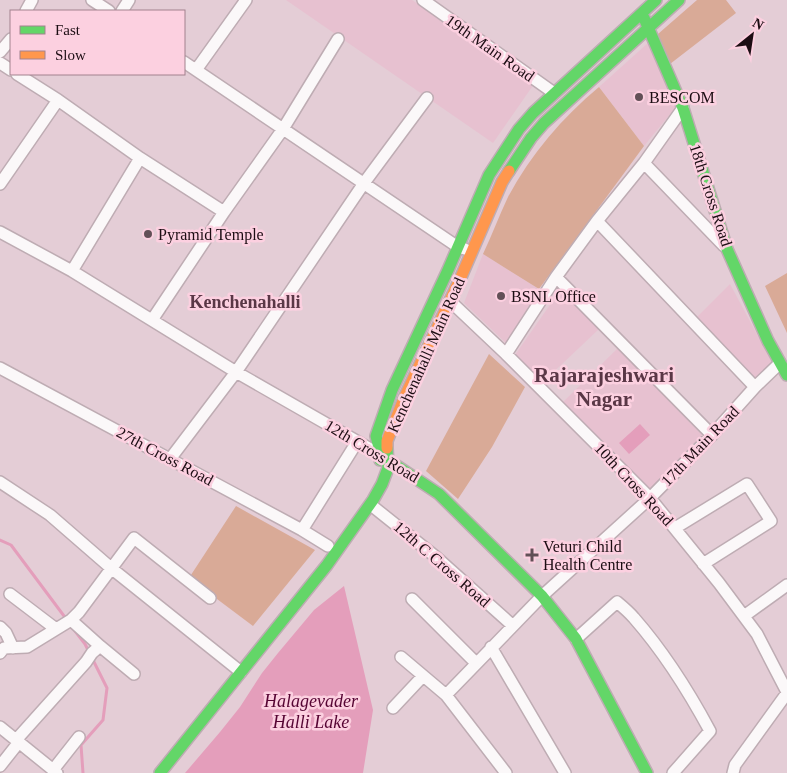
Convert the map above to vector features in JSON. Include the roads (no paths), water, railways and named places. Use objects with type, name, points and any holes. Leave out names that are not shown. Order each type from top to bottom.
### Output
[{"type":"main road","name":"Kenchenahalli Main Road","points":[[154,771],[237,669],[327,565],[370,505],[386,476],[388,468],[376,436],[392,390],[489,175],[519,129],[533,113],[656,0]]},
{"type":"main road","name":"Kenchenahalli Main Road","points":[[237,669],[365,495],[384,457],[387,441],[405,396],[450,301],[502,182],[531,138],[544,123],[679,0]]},
{"type":"main road","name":"18th Cross Road","points":[[642,13],[683,108],[727,249],[768,341],[787,374]]},
{"type":"main road","name":"12th Cross Road","points":[[384,457],[440,494],[542,596],[576,639],[647,773]]},
{"type":"street","points":[[92,0],[107,10]]},
{"type":"street","points":[[196,70],[246,0]]},
{"type":"street","name":"19th Main Road","points":[[423,0],[439,4],[554,93]]},
{"type":"street","points":[[152,320],[224,212],[283,129],[338,39]]},
{"type":"street","points":[[0,52],[10,40]]},
{"type":"street","points":[[185,63],[458,247],[472,252]]},
{"type":"street","points":[[19,75],[58,100],[140,158],[224,212]]},
{"type":"street","points":[[170,459],[236,372],[364,183],[428,98]]},
{"type":"street","points":[[0,184],[58,100]]},
{"type":"street","points":[[506,354],[556,277],[597,221],[644,163],[683,108]]},
{"type":"street","points":[[72,272],[140,158]]},
{"type":"street","points":[[644,163],[727,249]]},
{"type":"street","points":[[597,221],[755,387]]},
{"type":"street","name":"12th Cross Road","points":[[0,232],[72,272],[236,372],[384,457]]},
{"type":"street","points":[[556,277],[712,436]]},
{"type":"street","name":"10th Cross Road","points":[[450,301],[506,354],[650,498],[757,634],[787,693]]},
{"type":"street","name":"17th Main Road","points":[[446,695],[542,596],[650,498],[712,436],[755,387],[780,363]]},
{"type":"street","name":"27th Cross Road","points":[[0,368],[302,530],[328,546]]},
{"type":"street","points":[[302,530],[357,442]]},
{"type":"street","points":[[0,482],[50,515],[111,568],[237,669]]},
{"type":"street","points":[[675,528],[747,484],[771,521],[703,564]]},
{"type":"street","name":"12th C Cross Road","points":[[370,505],[436,557],[512,625]]},
{"type":"street","points":[[0,653],[4,648],[27,647],[64,624],[79,612],[134,538],[210,598]]},
{"type":"street","points":[[744,616],[787,585]]},
{"type":"street","points":[[10,594],[64,624],[92,654],[134,674]]},
{"type":"street","points":[[412,599],[476,663]]},
{"type":"street","points":[[576,639],[617,602],[634,617],[663,656],[710,730],[673,773]]},
{"type":"street","points":[[0,627],[6,633],[13,648]]},
{"type":"street","points":[[491,647],[565,773]]},
{"type":"street","points":[[0,766],[18,741],[92,654]]},
{"type":"street","points":[[401,657],[446,695],[504,772]]},
{"type":"street","points":[[393,708],[423,676]]},
{"type":"street","points":[[733,773],[735,764],[787,693]]},
{"type":"street","points":[[0,726],[54,771],[79,737]]},
{"type":"water","points":[[640,424],[650,435],[629,454],[619,443]]},
{"type":"water","name":"Halagevader Halli Lake","points":[[344,586],[373,710],[363,773],[185,773],[240,707],[262,673],[314,610]]},
{"type":"waterway","points":[[0,540],[11,545],[67,620]]},
{"type":"waterway","points":[[75,631],[89,652]]},
{"type":"waterway","points":[[83,773],[81,745],[103,720],[107,688],[92,658]]},
{"type":"place","name":"BESCOM","points":[[639,97]]},
{"type":"place","name":"Pyramid Temple","points":[[148,234]]},
{"type":"place","name":"BSNL Office","points":[[501,296]]},
{"type":"place","name":"Veturi Child Health Centre","points":[[532,555]]},
{"type":"district","name":"Kenchenahalli","points":[[245,302]]},
{"type":"district","name":"Rajarajeshwari Nagar","points":[[604,387]]}]
